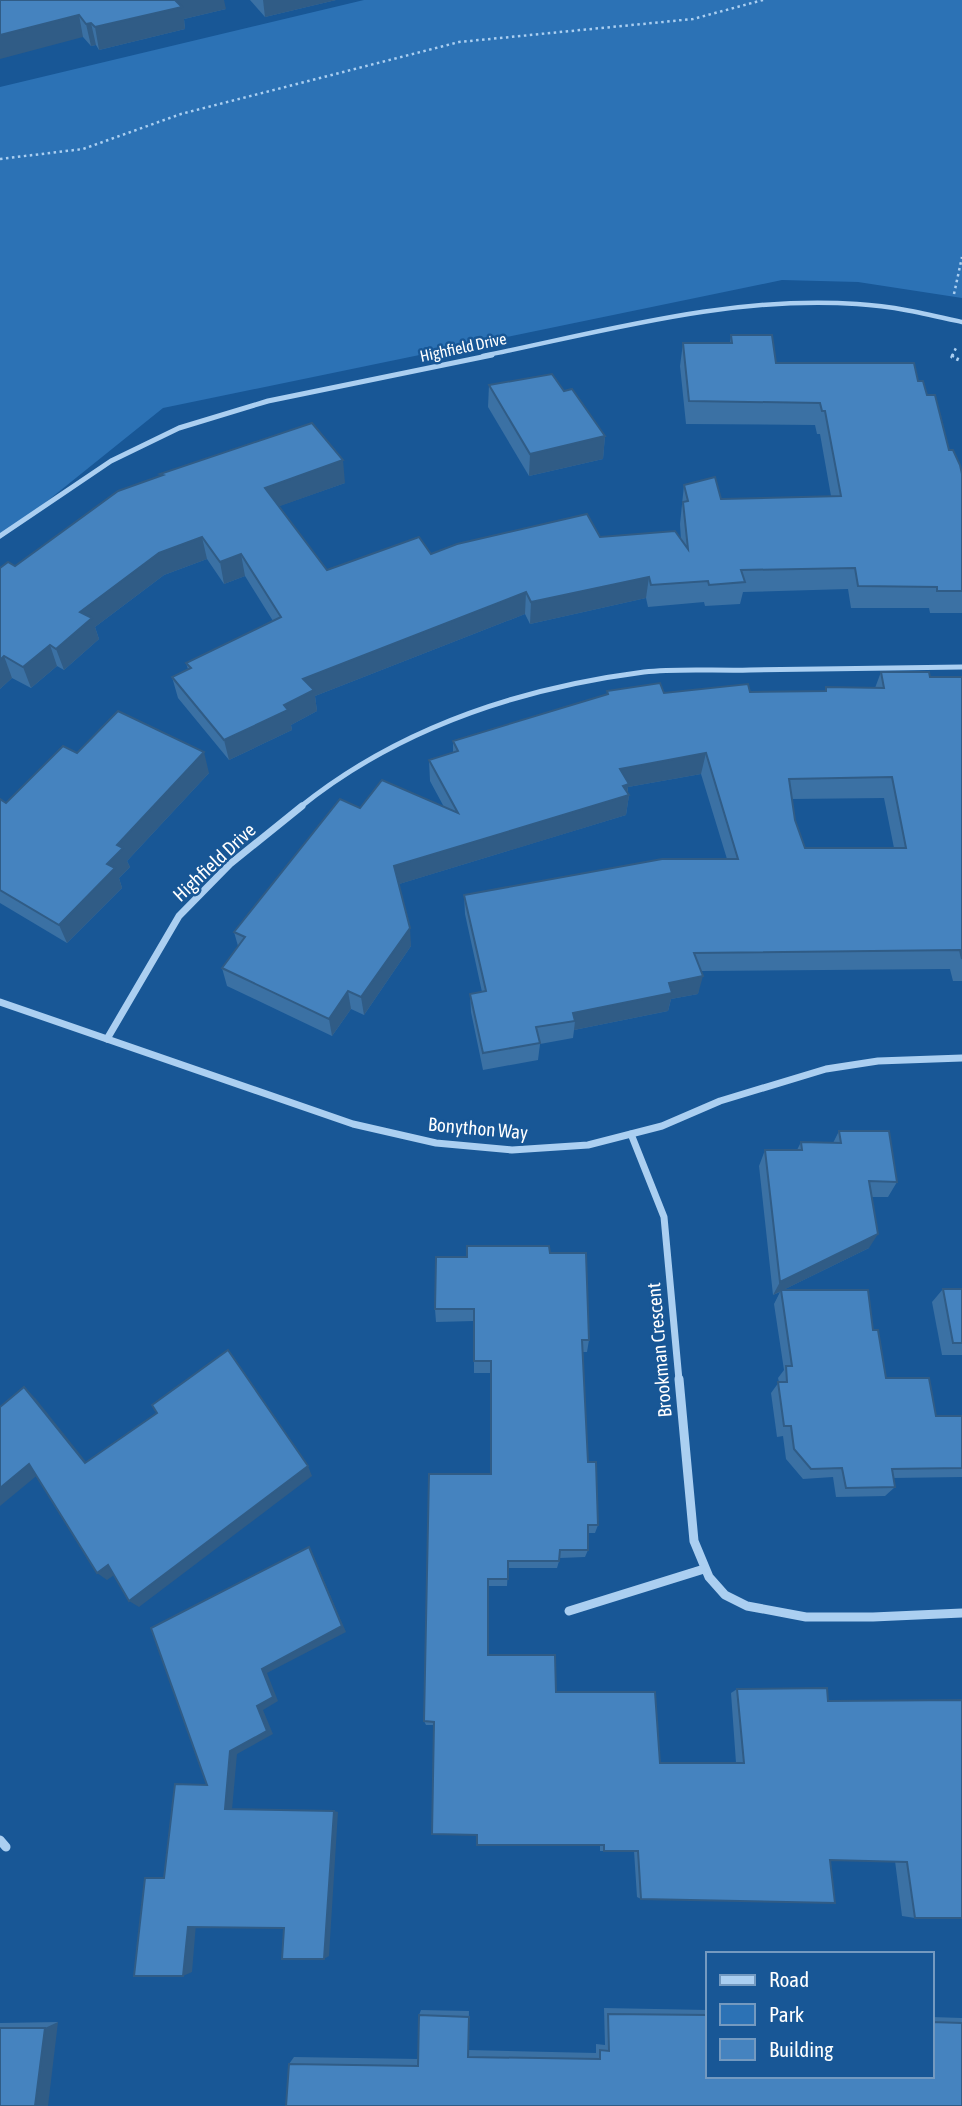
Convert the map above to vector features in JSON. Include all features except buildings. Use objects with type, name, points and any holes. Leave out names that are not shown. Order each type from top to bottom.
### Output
[{"type":"street","name":"Highfield Drive","points":[[0,536],[113,461],[149,441],[218,414],[268,401],[620,328],[759,304],[830,301],[916,310],[962,322]]},
{"type":"street","name":"Highfield Drive","points":[[107,1039],[179,916],[230,864],[320,791],[365,761],[458,717],[542,689],[647,672],[962,667]]},
{"type":"street","name":"Bonython Way","points":[[0,1002],[353,1124],[436,1143],[512,1150],[588,1145],[631,1134],[662,1126],[720,1101],[773,1083],[826,1069],[878,1061],[962,1058]]},
{"type":"street","name":"Brookman Crescent","points":[[631,1134],[664,1217],[694,1541],[704,1569],[724,1595],[757,1609],[807,1617],[962,1613]]},
{"type":"street","points":[[569,1611],[704,1569]]},
{"type":"path","points":[[0,159],[83,149],[181,114],[459,42],[693,19],[763,0]]},
{"type":"path","points":[[948,318],[962,257]]},
{"type":"path","points":[[958,345],[952,357],[962,361]]},
{"type":"green space","points":[[364,0],[962,0],[962,298],[858,282],[782,280],[163,408],[0,539],[0,87]]}]
